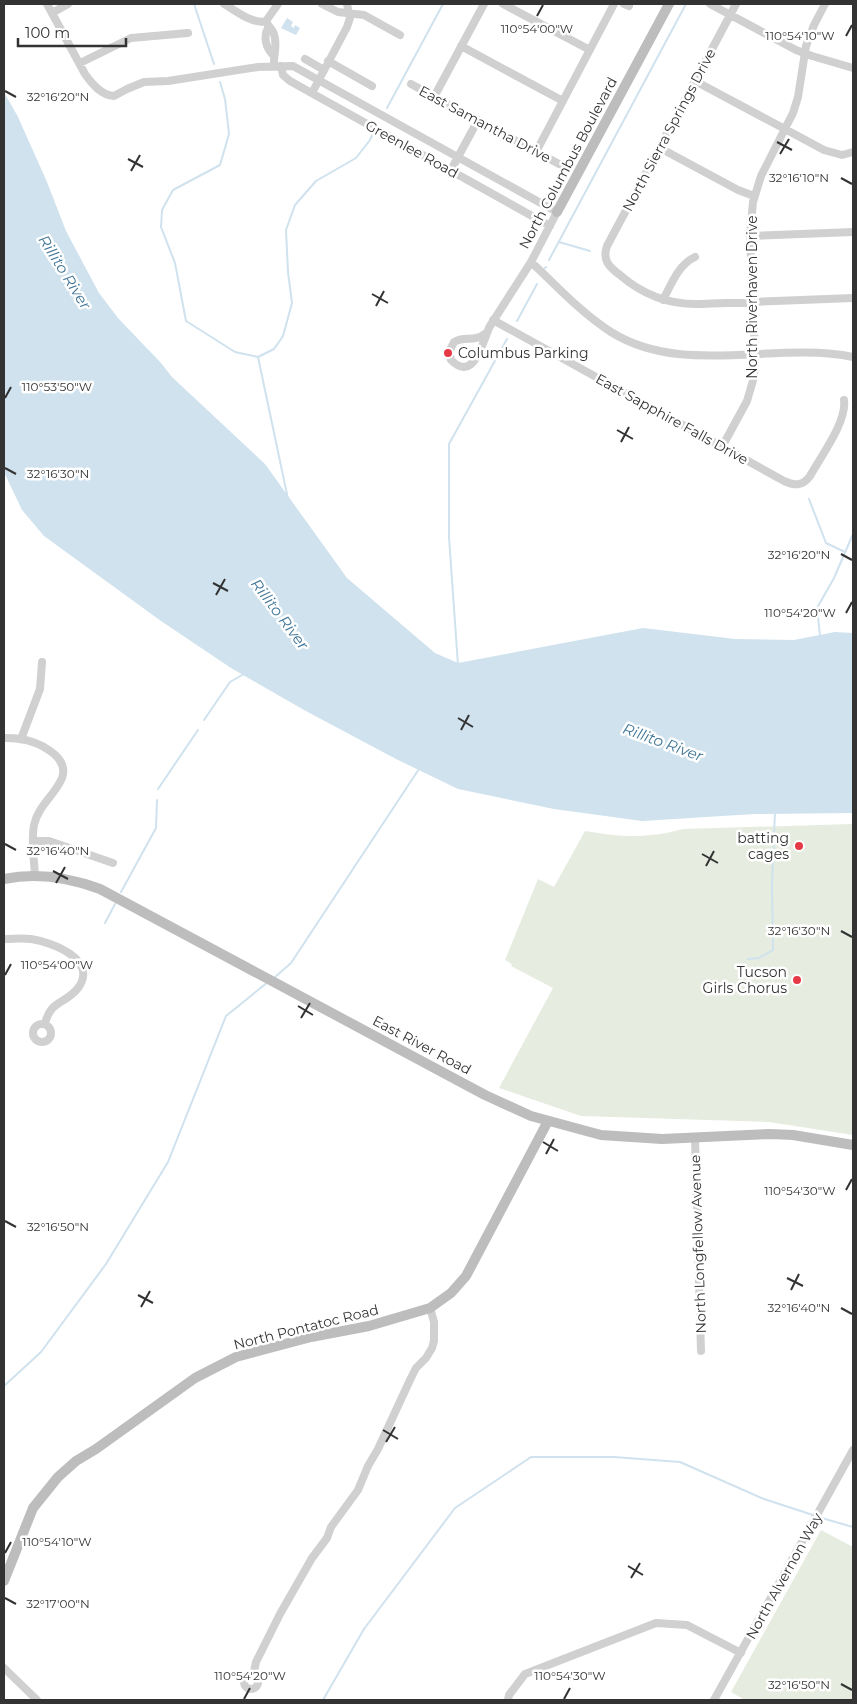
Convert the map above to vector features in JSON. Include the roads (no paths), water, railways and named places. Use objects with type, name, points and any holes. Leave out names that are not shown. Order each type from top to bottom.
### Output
[{"type":"street","points":[[47,4],[80,63],[131,38],[188,33]]},
{"type":"street","points":[[52,13],[68,4]]},
{"type":"street","points":[[224,4],[255,21],[267,25],[274,33],[277,46],[273,55],[277,66]]},
{"type":"street","points":[[267,25],[278,4]]},
{"type":"street","points":[[322,4],[338,12],[364,15],[400,35]]},
{"type":"street","points":[[312,93],[349,23],[346,4]]},
{"type":"street","points":[[434,97],[484,4]]},
{"type":"street","points":[[503,4],[590,50]]},
{"type":"street","points":[[536,152],[614,4]]},
{"type":"street","name":"North Columbus Boulevard","points":[[486,333],[477,338],[461,338],[454,342],[449,352],[451,360],[462,366],[472,364],[484,344],[486,333],[493,320],[530,262],[669,4]]},
{"type":"street","points":[[710,4],[804,53],[853,68]]},
{"type":"street","name":"North Sierra Springs Drive","points":[[663,300],[651,296],[632,285],[611,268],[605,257],[607,246],[736,4]]},
{"type":"street","name":"North Riverhaven Drive","points":[[722,447],[750,393],[754,378],[755,353],[750,236],[751,209],[754,196],[761,176],[785,130],[798,97],[804,53],[811,32],[825,4]]},
{"type":"street","points":[[461,46],[563,101]]},
{"type":"street","points":[[305,59],[324,70]]},
{"type":"street","points":[[328,62],[372,86]]},
{"type":"street","name":"Greenlee Road","points":[[80,63],[85,74],[93,84],[110,96],[118,95],[144,82],[168,81],[277,66],[293,66],[557,212]]},
{"type":"street","name":"Greenlee Road","points":[[277,66],[286,78],[550,226]]},
{"type":"street","points":[[695,81],[830,153],[842,155],[853,152]]},
{"type":"street","name":"East Samantha Drive","points":[[411,84],[559,164]]},
{"type":"street","points":[[451,170],[478,120]]},
{"type":"street","points":[[660,148],[738,190],[754,196]]},
{"type":"street","points":[[750,236],[853,232]]},
{"type":"street","points":[[695,258],[686,262],[680,269],[663,300],[693,304],[853,298]]},
{"type":"street","points":[[530,262],[610,332],[630,342],[653,350],[687,355],[813,352],[853,357]]},
{"type":"street","name":"East Sapphire Falls Drive","points":[[493,320],[784,482],[794,485],[800,485],[810,476],[840,423],[844,412],[844,400]]},
{"type":"street","points":[[21,739],[40,689],[42,662]]},
{"type":"street","points":[[4,738],[21,739],[49,749],[59,759],[64,771],[61,780],[40,809],[34,824],[35,875]]},
{"type":"street","points":[[33,841],[50,840],[113,863]]},
{"type":"street","name":"East River Road","points":[[4,879],[35,875],[67,878],[100,889],[485,1095],[521,1112],[548,1121],[620,1137],[662,1139],[770,1134],[853,1145]]},
{"type":"street","points":[[4,939],[31,939],[54,945],[75,957],[82,967],[83,978],[78,989],[51,1009],[45,1024]]},
{"type":"street","name":"North Pontatoc Road","points":[[4,1581],[33,1508],[58,1476],[76,1461],[96,1449],[196,1378],[236,1357],[311,1337],[369,1326],[430,1308],[451,1293],[466,1276],[548,1121]]},
{"type":"street","name":"North Longfellow Avenue","points":[[695,1138],[700,1351]]},
{"type":"street","points":[[253,1676],[256,1662],[280,1614],[312,1558],[327,1538],[331,1527],[358,1490],[416,1368],[426,1358],[432,1348],[434,1322],[430,1308]]},
{"type":"street","name":"North Alvernon Way","points":[[714,1700],[853,1450]]},
{"type":"street","points":[[508,1700],[509,1695],[525,1674],[656,1623],[687,1625],[741,1653]]},
{"type":"street","points":[[4,1668],[37,1700]]},
{"type":"water","points":[[287,18],[293,22],[291,26],[294,28],[295,25],[300,28],[296,35],[281,28]]},
{"type":"water","name":"Rillito River","points":[[4,92],[18,117],[47,182],[66,231],[99,293],[118,318],[172,377],[265,464],[347,578],[435,653],[458,663],[643,628],[735,639],[794,640],[835,632],[853,633],[853,813],[754,814],[642,821],[554,809],[458,789],[396,759],[304,710],[231,668],[161,621],[44,536],[22,510],[4,472]]},
{"type":"waterway","points":[[194,4],[214,64]]},
{"type":"waterway","points":[[387,108],[443,4]]},
{"type":"waterway","points":[[549,260],[686,4]]},
{"type":"waterway","points":[[220,82],[225,99],[229,134],[220,165],[173,190],[162,210],[161,227],[175,263],[186,321],[235,352],[258,357],[274,349],[283,336],[292,303],[286,230],[295,205],[316,181],[356,158],[373,133]]},
{"type":"waterway","points":[[559,242],[590,251]]},
{"type":"waterway","points":[[517,321],[537,284]]},
{"type":"waterway","points":[[458,665],[449,537],[449,444],[507,339]]},
{"type":"waterway","points":[[258,357],[288,499]]},
{"type":"waterway","points":[[809,499],[826,543],[845,552]]},
{"type":"waterway","points":[[820,636],[817,608],[834,578],[853,534]]},
{"type":"waterway","points":[[204,720],[230,682],[244,674]]},
{"type":"waterway","points":[[158,789],[198,730]]},
{"type":"waterway","points":[[274,978],[291,963],[419,769]]},
{"type":"waterway","points":[[121,892],[156,828],[157,800]]},
{"type":"waterway","points":[[748,959],[759,958],[773,950],[772,885],[775,811]]},
{"type":"waterway","points":[[105,923],[115,904]]},
{"type":"waterway","points":[[4,1386],[41,1352],[106,1264],[168,1162],[226,1016],[268,982]]},
{"type":"waterway","points":[[323,1700],[364,1629],[455,1508],[531,1457],[614,1457],[680,1462],[764,1499],[813,1515]]},
{"type":"waterway","points":[[818,1517],[853,1527]]},
{"type":"place","name":"Columbus Parking","points":[[448,353]]},
{"type":"place","name":"batting cages","points":[[799,846]]},
{"type":"place","name":"Tucson Girls Chorus","points":[[797,980]]}]
